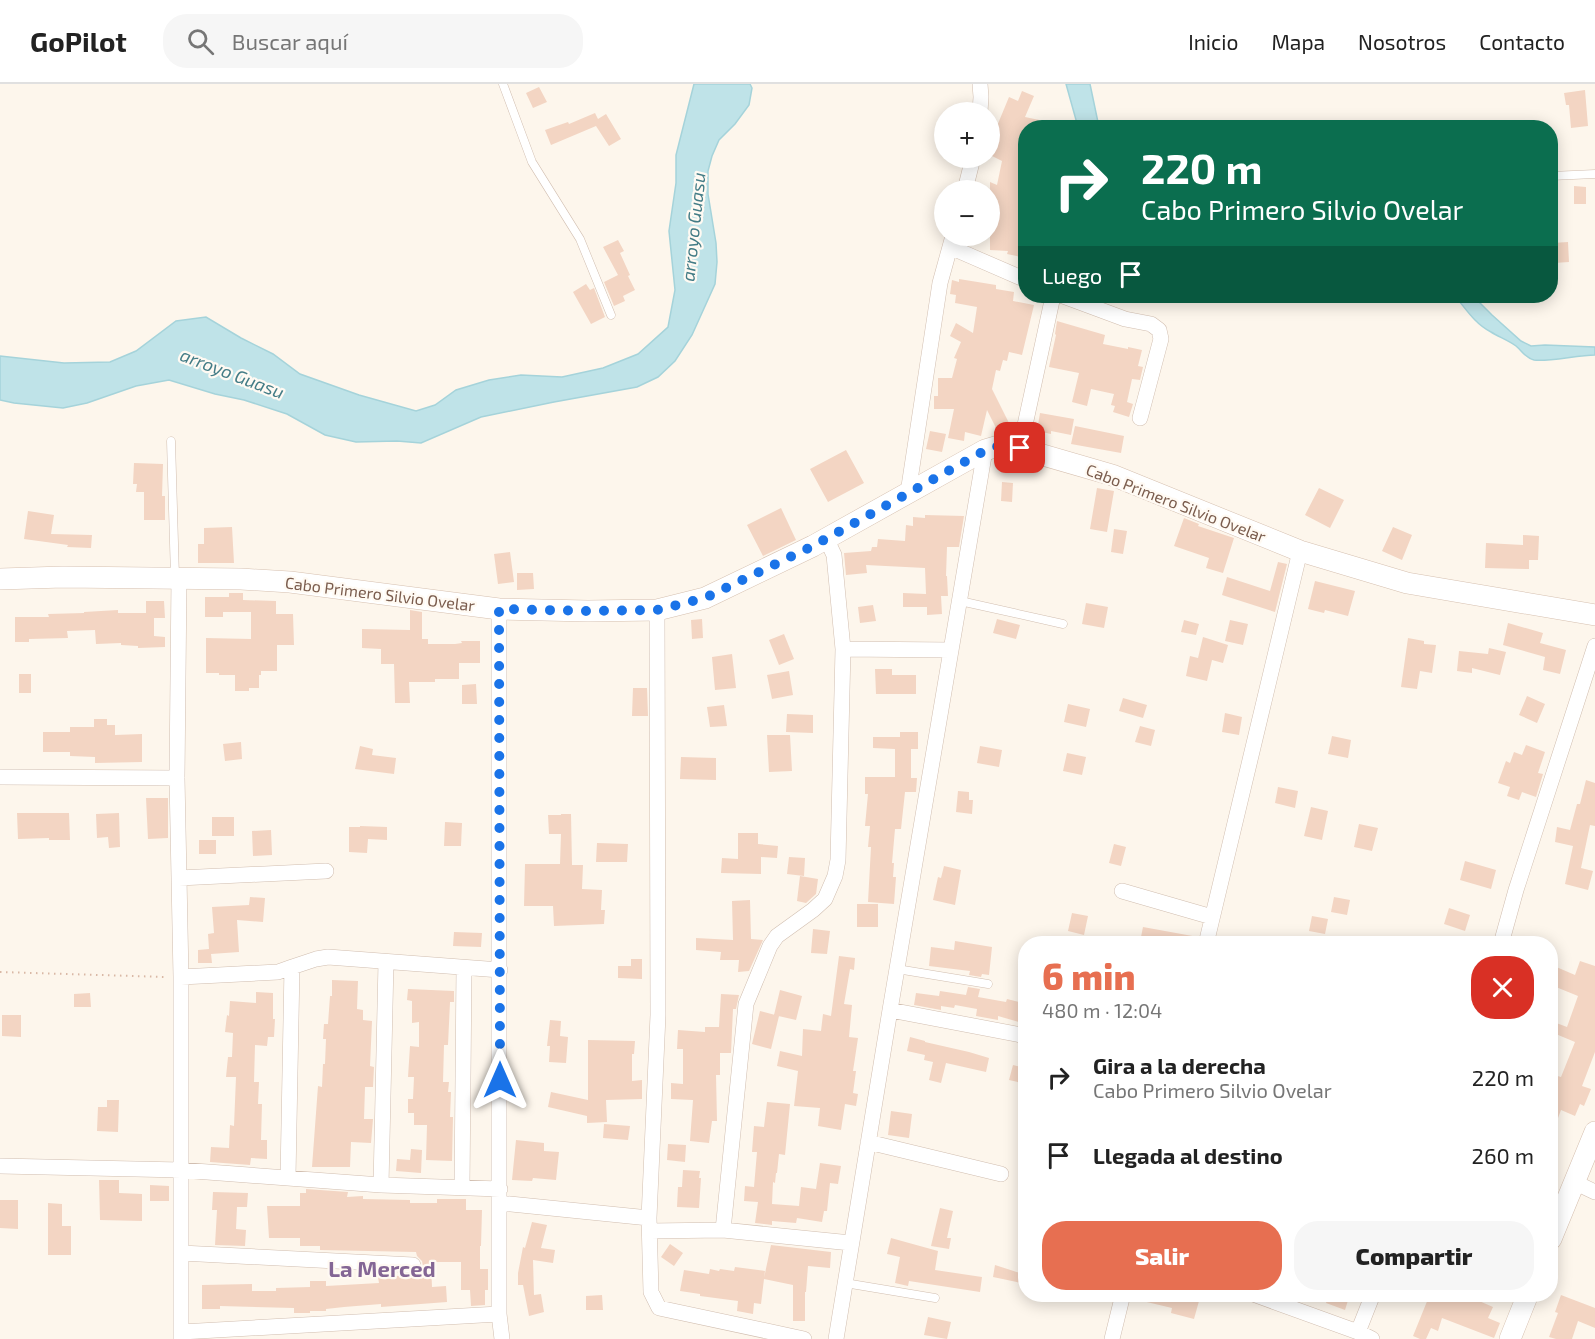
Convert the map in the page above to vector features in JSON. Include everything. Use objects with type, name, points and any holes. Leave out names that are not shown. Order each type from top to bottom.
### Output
[{"type":"main road","name":"Cabo Primero Silvio Ovelar","points":[[0,579],[63,577],[241,579],[290,582],[499,609],[657,610],[705,598],[813,546],[986,450],[1005,444],[1112,475],[1300,551],[1407,583],[1595,615]]},
{"type":"main road","points":[[1558,1222],[1595,1132]]},
{"type":"main road","points":[[1510,1339],[1525,1302]]},
{"type":"street","points":[[980,84],[981,102]]},
{"type":"street","points":[[908,493],[940,283],[950,246]]},
{"type":"street","points":[[961,246],[1018,276]]},
{"type":"street","points":[[1020,448],[1051,303]]},
{"type":"street","points":[[1082,303],[1125,319],[1151,324],[1160,330],[1161,339],[1140,418]]},
{"type":"street","points":[[836,1339],[986,450]]},
{"type":"street","points":[[723,1230],[746,1004],[770,946],[786,928],[813,910],[825,898],[835,876],[838,860],[843,649],[834,555],[826,538]]},
{"type":"street","points":[[1208,936],[1300,551]]},
{"type":"street","points":[[177,578],[177,778],[181,977],[181,1336],[266,1333],[500,1314]]},
{"type":"street","points":[[499,609],[500,1314],[502,1339]]},
{"type":"street","points":[[657,610],[658,1015],[649,1224],[651,1292],[660,1308],[804,1339]]},
{"type":"street","points":[[1503,936],[1515,890],[1595,646]]},
{"type":"street","points":[[843,649],[951,650]]},
{"type":"street","points":[[0,777],[177,778]]},
{"type":"street","points":[[179,878],[326,871]]},
{"type":"street","points":[[1122,891],[1212,917]]},
{"type":"street","points":[[181,977],[278,972],[328,957],[500,970]]},
{"type":"street","points":[[381,1185],[386,962]]},
{"type":"street","points":[[288,1177],[292,967]]},
{"type":"street","points":[[462,1188],[464,968]]},
{"type":"street","points":[[890,1010],[1018,1034]]},
{"type":"street","points":[[868,1142],[1001,1174]]},
{"type":"street","points":[[0,1166],[181,1170],[381,1185],[462,1188],[649,1224],[851,1243]]},
{"type":"street","points":[[1574,1182],[1595,1192]]},
{"type":"street","points":[[181,1253],[413,1265]]},
{"type":"street","points":[[1112,1339],[1121,1302]]},
{"type":"street","points":[[1275,1302],[1372,1339]]},
{"type":"street","points":[[1358,1332],[1370,1302]]},
{"type":"lane","points":[[503,84],[532,162],[580,239],[611,315]]},
{"type":"lane","points":[[1558,176],[1595,174]]},
{"type":"lane","points":[[171,441],[177,578]]},
{"type":"lane","points":[[960,601],[1063,624]]},
{"type":"lane","points":[[897,969],[988,984]]},
{"type":"lane","points":[[845,1283],[935,1298]]},
{"type":"path","points":[[0,972],[181,977]]},
{"type":"water","name":"arroyo Guasu","points":[[694,84],[750,84],[752,88],[749,105],[719,140],[708,171],[708,194],[716,243],[715,284],[692,335],[675,361],[658,377],[637,387],[481,417],[421,443],[356,442],[325,435],[287,414],[169,380],[136,386],[87,403],[63,408],[0,400],[0,356],[64,363],[110,362],[136,351],[176,321],[206,317],[273,354],[300,374],[359,395],[416,411],[435,405],[456,390],[489,380],[521,375],[562,377],[603,368],[638,354],[668,327],[675,290],[669,231],[676,183],[676,155]]},
{"type":"water","points":[[1066,84],[1090,84],[1098,120],[1076,120]]},
{"type":"water","points":[[1461,303],[1480,303],[1521,341],[1531,346],[1595,347],[1595,355],[1534,360],[1513,344],[1485,329]]},
{"type":"building","points":[[539,87],[547,102],[533,108],[526,93]]},
{"type":"building","points":[[1585,90],[1588,126],[1571,128],[1569,105],[1566,105],[1564,93]]},
{"type":"building","points":[[1022,91],[1034,96],[1025,117],[1039,120],[1018,120],[1018,256],[1007,254],[1008,251],[990,250],[990,246],[1000,246],[1000,180],[998,180],[1002,161],[1000,160],[1000,119],[1009,97],[1018,101]]},
{"type":"building","points":[[595,113],[598,119],[606,114],[621,139],[609,146],[596,126],[551,145],[545,130],[568,122],[569,124]]},
{"type":"building","points":[[1574,186],[1586,187],[1586,204],[1574,204]]},
{"type":"building","points":[[618,240],[624,251],[620,253],[635,290],[623,296],[625,301],[614,306],[604,282],[618,275],[603,247]]},
{"type":"building","points":[[1568,242],[1569,262],[1558,263],[1558,243]]},
{"type":"building","points":[[959,279],[996,285],[996,289],[1014,292],[1013,301],[1034,305],[1022,355],[1009,352],[1007,361],[1003,360],[1000,371],[996,370],[992,389],[1009,423],[997,430],[987,410],[981,436],[965,432],[964,441],[948,438],[954,409],[934,409],[934,396],[938,396],[938,378],[952,378],[957,359],[954,358],[961,342],[950,336],[956,323],[973,333],[977,307],[955,303],[956,295],[950,294],[952,280],[959,282]]},
{"type":"building","points":[[586,284],[590,290],[594,288],[605,317],[591,324],[573,292]]},
{"type":"building","points":[[1057,321],[1105,335],[1103,344],[1142,350],[1138,366],[1143,367],[1140,380],[1132,379],[1127,402],[1133,404],[1129,417],[1113,412],[1115,406],[1111,405],[1114,394],[1091,389],[1087,406],[1072,402],[1079,373],[1049,367]]},
{"type":"building","points":[[1040,413],[1074,419],[1071,435],[1037,431]]},
{"type":"building","points":[[1075,426],[1124,436],[1121,453],[1071,444]]},
{"type":"building","points":[[930,431],[946,434],[942,452],[926,449]]},
{"type":"building","points":[[846,450],[864,483],[828,502],[810,469]]},
{"type":"building","points":[[134,463],[163,464],[162,496],[165,496],[165,520],[144,520],[144,492],[136,492],[137,484],[133,484]]},
{"type":"building","points":[[1002,482],[1013,483],[1012,502],[1001,501]]},
{"type":"building","points":[[1097,488],[1114,491],[1107,532],[1090,529]]},
{"type":"building","points":[[1319,488],[1344,500],[1330,528],[1305,515]]},
{"type":"building","points":[[781,508],[796,540],[763,556],[747,525]]},
{"type":"building","points":[[28,511],[54,515],[51,534],[92,535],[91,548],[67,547],[68,545],[24,539]]},
{"type":"building","points":[[925,515],[964,516],[959,547],[947,547],[948,596],[941,596],[942,614],[927,615],[927,607],[903,607],[903,593],[926,594],[925,568],[866,565],[867,573],[846,575],[844,553],[871,551],[872,547],[877,547],[878,539],[905,541],[906,525],[913,526],[913,517],[925,518]]},
{"type":"building","points":[[1184,518],[1199,524],[1198,526],[1234,538],[1223,573],[1206,568],[1209,558],[1174,546]]},
{"type":"building","points":[[232,527],[234,563],[198,563],[198,544],[204,544],[204,528]]},
{"type":"building","points":[[1393,527],[1412,535],[1402,560],[1382,551]]},
{"type":"building","points":[[1114,529],[1127,531],[1123,554],[1111,552]]},
{"type":"building","points":[[1523,535],[1539,536],[1538,560],[1529,560],[1529,569],[1485,568],[1486,543],[1523,545]]},
{"type":"building","points":[[510,552],[514,582],[498,584],[494,554]]},
{"type":"building","points":[[1278,562],[1287,564],[1275,612],[1222,595],[1227,577],[1270,591]]},
{"type":"building","points":[[517,573],[533,573],[534,589],[517,590]]},
{"type":"building","points":[[1315,581],[1355,591],[1348,616],[1325,610],[1324,613],[1308,609]]},
{"type":"building","points":[[229,593],[243,593],[243,600],[276,601],[276,614],[293,614],[294,645],[277,645],[277,671],[261,671],[259,688],[249,688],[249,691],[235,691],[235,675],[206,673],[206,638],[251,639],[251,612],[223,612],[223,617],[205,617],[205,597],[229,597]]},
{"type":"building","points":[[146,601],[164,601],[165,618],[154,618],[154,636],[165,637],[165,647],[138,648],[138,646],[121,645],[121,643],[96,644],[95,630],[67,631],[68,638],[29,639],[29,642],[15,642],[15,617],[49,617],[48,614],[118,610],[118,613],[146,613]]},
{"type":"building","points":[[1086,603],[1108,607],[1104,628],[1082,624]]},
{"type":"building","points":[[873,605],[876,621],[860,623],[858,607]]},
{"type":"building","points":[[410,610],[422,612],[422,639],[428,639],[428,644],[480,641],[480,663],[459,663],[459,679],[409,682],[410,703],[395,703],[394,664],[381,664],[381,649],[362,648],[362,629],[410,630]]},
{"type":"building","points":[[702,619],[703,638],[692,639],[691,620]]},
{"type":"building","points":[[997,619],[1020,625],[1016,639],[993,633]]},
{"type":"building","points":[[1184,620],[1199,624],[1196,635],[1181,632]]},
{"type":"building","points":[[1230,620],[1248,624],[1243,645],[1225,641]]},
{"type":"building","points":[[1508,623],[1543,633],[1540,643],[1566,650],[1560,674],[1543,670],[1545,657],[1503,645]]},
{"type":"building","points":[[784,634],[794,659],[779,665],[769,640]]},
{"type":"building","points":[[1203,637],[1228,645],[1223,663],[1212,660],[1207,681],[1186,676],[1190,656],[1198,658]]},
{"type":"building","points":[[1408,638],[1424,641],[1424,644],[1436,645],[1432,673],[1420,671],[1417,689],[1401,687]]},
{"type":"building","points":[[1489,648],[1506,652],[1500,675],[1472,668],[1472,673],[1457,671],[1459,651],[1488,654]]},
{"type":"building","points":[[732,654],[736,688],[715,690],[712,657]]},
{"type":"building","points":[[875,669],[892,669],[892,675],[916,675],[916,694],[876,694]]},
{"type":"building","points":[[789,671],[793,695],[772,699],[767,675]]},
{"type":"building","points":[[19,674],[31,674],[31,693],[19,693]]},
{"type":"building","points":[[476,684],[477,704],[462,704],[462,685]]},
{"type":"building","points":[[633,688],[647,688],[648,716],[632,716]]},
{"type":"building","points":[[1527,696],[1545,704],[1537,723],[1519,715]]},
{"type":"building","points":[[1123,698],[1147,705],[1143,718],[1119,711]]},
{"type":"building","points":[[1068,704],[1090,709],[1086,727],[1064,722]]},
{"type":"building","points":[[724,705],[727,726],[710,727],[707,707]]},
{"type":"building","points":[[1225,713],[1242,717],[1239,735],[1222,732]]},
{"type":"building","points":[[787,714],[813,715],[813,733],[786,732]]},
{"type":"building","points":[[94,719],[107,719],[107,725],[115,725],[115,735],[142,734],[142,762],[95,763],[95,757],[70,756],[70,752],[43,752],[43,732],[70,732],[70,727],[94,727]]},
{"type":"building","points":[[1140,726],[1155,730],[1151,746],[1135,742]]},
{"type":"building","points":[[900,732],[918,732],[918,749],[911,749],[911,778],[917,778],[916,792],[905,792],[901,829],[895,829],[892,863],[894,863],[893,877],[896,877],[894,904],[868,902],[871,847],[868,847],[870,826],[865,826],[868,794],[865,794],[865,777],[895,777],[895,749],[873,748],[873,737],[900,737]]},
{"type":"building","points":[[767,735],[790,735],[792,771],[769,772]]},
{"type":"building","points":[[1332,736],[1351,740],[1348,758],[1328,754]]},
{"type":"building","points":[[241,742],[242,759],[225,761],[223,744]]},
{"type":"building","points":[[1526,745],[1545,752],[1538,773],[1543,774],[1536,797],[1522,792],[1519,800],[1507,796],[1510,787],[1498,783],[1506,761],[1510,763],[1514,752],[1522,755]]},
{"type":"building","points":[[360,746],[373,749],[372,755],[396,758],[394,774],[355,769]]},
{"type":"building","points":[[980,746],[1002,750],[999,767],[977,763]]},
{"type":"building","points":[[1067,753],[1086,757],[1082,775],[1063,771]]},
{"type":"building","points":[[681,757],[716,758],[716,780],[680,779]]},
{"type":"building","points":[[1586,780],[1595,783],[1595,826],[1590,825],[1581,868],[1593,871],[1588,890],[1565,884],[1573,846],[1555,842],[1557,827],[1570,830]]},
{"type":"building","points":[[1278,787],[1298,791],[1295,808],[1275,803]]},
{"type":"building","points":[[958,791],[969,792],[969,800],[973,800],[972,814],[956,812]]},
{"type":"building","points":[[146,798],[168,798],[168,838],[148,839]]},
{"type":"building","points":[[1311,807],[1328,811],[1322,840],[1304,836]]},
{"type":"building","points":[[17,813],[69,813],[70,840],[18,839]]},
{"type":"building","points":[[119,813],[120,847],[109,848],[108,837],[97,838],[96,814]]},
{"type":"building","points":[[571,814],[572,865],[583,865],[582,889],[602,890],[601,910],[605,910],[604,924],[554,926],[553,906],[524,906],[525,864],[560,864],[561,834],[549,834],[548,815]]},
{"type":"building","points":[[212,817],[234,817],[234,836],[212,836]]},
{"type":"building","points":[[445,822],[462,823],[461,846],[444,846]]},
{"type":"building","points":[[1359,824],[1378,828],[1372,851],[1354,847]]},
{"type":"building","points":[[349,827],[387,827],[387,840],[368,839],[367,853],[349,852]]},
{"type":"building","points":[[271,830],[272,855],[253,856],[252,831]]},
{"type":"building","points":[[738,833],[758,833],[758,844],[778,846],[777,858],[761,857],[761,874],[721,873],[722,858],[738,859]]},
{"type":"building","points":[[199,840],[216,840],[216,854],[199,854]]},
{"type":"building","points":[[597,843],[628,844],[627,862],[596,862]]},
{"type":"building","points":[[1114,844],[1126,847],[1121,866],[1109,863]]},
{"type":"building","points":[[789,857],[805,858],[804,876],[787,874]]},
{"type":"building","points":[[1465,861],[1496,870],[1491,889],[1460,880]]},
{"type":"building","points":[[944,866],[961,870],[955,905],[933,900],[938,877],[941,878]]},
{"type":"building","points":[[800,876],[818,879],[816,894],[806,903],[797,901]]},
{"type":"building","points":[[250,897],[265,898],[263,922],[237,920],[239,952],[211,954],[212,963],[198,963],[198,950],[209,949],[208,934],[214,933],[212,907],[249,905]]},
{"type":"building","points":[[1334,897],[1350,900],[1347,915],[1331,912]]},
{"type":"building","points":[[750,900],[751,939],[763,940],[749,971],[738,972],[739,960],[720,960],[721,952],[696,950],[696,938],[733,940],[732,901]]},
{"type":"building","points":[[857,904],[878,904],[878,927],[857,927]]},
{"type":"building","points":[[1449,908],[1470,915],[1465,931],[1444,924]]},
{"type":"building","points":[[1072,913],[1088,916],[1084,935],[1068,931]]},
{"type":"building","points":[[1312,916],[1328,919],[1325,934],[1309,931]]},
{"type":"building","points":[[1143,927],[1192,936],[1141,936]]},
{"type":"building","points":[[813,929],[830,931],[827,954],[811,953]]},
{"type":"building","points":[[454,932],[482,933],[481,947],[453,946]]},
{"type":"building","points":[[955,941],[992,947],[989,975],[982,974],[981,977],[969,975],[970,971],[929,966],[931,947],[954,950]]},
{"type":"building","points":[[839,956],[855,958],[854,970],[850,969],[844,1004],[852,1005],[849,1037],[858,1038],[853,1071],[856,1071],[853,1093],[858,1094],[856,1106],[845,1104],[841,1130],[818,1126],[820,1108],[794,1106],[798,1071],[777,1066],[780,1051],[802,1056],[803,1029],[821,1031],[823,1014],[831,1016]]},
{"type":"building","points":[[631,959],[642,959],[642,979],[618,978],[618,966],[631,966]]},
{"type":"building","points":[[1580,961],[1595,966],[1595,1052],[1582,1086],[1591,1089],[1584,1106],[1580,1104],[1575,1116],[1561,1110],[1558,1118],[1558,1076],[1561,1077],[1575,1042],[1558,1035],[1558,1024],[1567,1027],[1578,996],[1558,988],[1558,968],[1575,975]]},
{"type":"building","points":[[332,980],[358,981],[357,1009],[363,1010],[363,1020],[372,1021],[370,1066],[374,1067],[373,1087],[365,1087],[364,1119],[373,1119],[371,1143],[351,1142],[350,1167],[312,1167],[318,1086],[322,1087],[323,1064],[325,1064],[324,1024],[328,1024]]},
{"type":"building","points":[[968,987],[980,989],[978,997],[1018,1002],[1018,1022],[998,1016],[998,1020],[976,1016],[977,1009],[955,1005],[954,1008],[941,1006],[941,1010],[914,1005],[916,993],[939,996],[940,991],[966,995]]},
{"type":"building","points":[[408,989],[454,991],[454,1002],[450,1002],[448,1045],[444,1045],[443,1082],[449,1082],[448,1092],[451,1092],[452,1161],[426,1160],[427,1125],[414,1125],[414,1113],[408,1113],[408,1099],[413,1099],[414,1077],[408,1077],[410,1046],[419,1047],[419,1022],[412,1023],[412,1001],[407,1000]]},
{"type":"building","points":[[780,990],[802,996],[796,1020],[774,1015]]},
{"type":"building","points":[[256,992],[273,993],[273,1019],[275,1019],[274,1037],[268,1037],[267,1046],[255,1045],[254,1082],[259,1082],[258,1104],[262,1104],[261,1140],[267,1140],[267,1159],[251,1158],[250,1165],[210,1162],[211,1147],[229,1148],[230,1125],[234,1126],[236,1077],[226,1077],[228,1057],[232,1057],[233,1033],[225,1032],[230,1001],[256,1003]]},
{"type":"building","points":[[90,993],[91,1007],[74,1007],[74,994]]},
{"type":"building","points":[[721,994],[739,995],[736,1009],[733,1009],[731,1053],[720,1053],[720,1075],[716,1075],[717,1121],[712,1121],[709,1143],[690,1141],[693,1100],[671,1099],[671,1083],[683,1084],[683,1049],[677,1049],[678,1030],[705,1032],[705,1027],[719,1027]]},
{"type":"building","points":[[760,1011],[779,1016],[771,1049],[752,1044]]},
{"type":"building","points":[[2,1015],[21,1015],[21,1037],[2,1036]]},
{"type":"building","points":[[550,1020],[561,1021],[560,1036],[568,1037],[566,1063],[549,1062],[550,1046],[547,1046]]},
{"type":"building","points":[[910,1037],[989,1058],[986,1072],[946,1063],[941,1083],[929,1080],[933,1062],[924,1060],[925,1055],[907,1051]]},
{"type":"building","points":[[588,1040],[635,1041],[634,1054],[632,1054],[632,1081],[642,1080],[642,1099],[606,1100],[607,1122],[587,1123],[587,1116],[548,1107],[551,1092],[588,1100]]},
{"type":"building","points":[[1013,1065],[1018,1066],[1018,1082],[1009,1080]]},
{"type":"building","points":[[107,1100],[119,1100],[118,1132],[97,1131],[98,1107],[107,1107]]},
{"type":"building","points":[[767,1102],[790,1104],[785,1155],[779,1154],[775,1183],[773,1182],[772,1204],[799,1206],[801,1187],[816,1189],[820,1163],[841,1166],[838,1184],[830,1183],[827,1211],[824,1211],[822,1222],[797,1218],[796,1223],[772,1221],[772,1225],[755,1223],[758,1202],[744,1201],[745,1186],[754,1187],[757,1152],[752,1152],[754,1126],[764,1127]]},
{"type":"building","points":[[891,1111],[912,1114],[909,1138],[888,1135]]},
{"type":"building","points":[[604,1124],[630,1126],[628,1140],[603,1138]]},
{"type":"building","points":[[516,1140],[544,1143],[544,1151],[559,1152],[556,1180],[533,1178],[532,1181],[512,1180]]},
{"type":"building","points":[[668,1144],[686,1145],[685,1162],[667,1160]]},
{"type":"building","points":[[411,1149],[422,1150],[421,1173],[396,1171],[397,1159],[410,1160]]},
{"type":"building","points":[[683,1170],[700,1171],[699,1208],[677,1207],[678,1187],[682,1187]]},
{"type":"building","points":[[99,1180],[119,1180],[119,1193],[142,1194],[142,1221],[100,1220]]},
{"type":"building","points":[[150,1185],[169,1186],[169,1201],[150,1201]]},
{"type":"building","points":[[306,1189],[348,1192],[347,1197],[363,1196],[363,1199],[410,1200],[410,1203],[437,1203],[437,1199],[466,1199],[466,1210],[482,1210],[480,1269],[488,1269],[485,1305],[471,1306],[470,1290],[461,1290],[461,1262],[431,1262],[432,1287],[446,1286],[447,1302],[381,1307],[381,1304],[310,1311],[310,1313],[294,1313],[294,1308],[220,1306],[220,1309],[202,1309],[202,1285],[252,1284],[252,1291],[276,1291],[276,1288],[310,1287],[310,1281],[326,1281],[326,1286],[379,1283],[378,1277],[413,1275],[421,1271],[422,1261],[416,1252],[320,1250],[320,1246],[300,1246],[300,1238],[269,1238],[267,1206],[300,1206],[300,1193],[306,1193]]},
{"type":"building","points":[[213,1192],[248,1193],[247,1207],[237,1207],[236,1229],[246,1230],[245,1246],[215,1245],[217,1210],[212,1210]]},
{"type":"building","points":[[0,1200],[18,1200],[18,1229],[0,1228]]},
{"type":"building","points":[[48,1203],[62,1204],[62,1226],[71,1226],[71,1255],[48,1255]]},
{"type":"building","points":[[940,1208],[953,1211],[947,1238],[951,1238],[949,1249],[931,1246]]},
{"type":"building","points":[[532,1222],[547,1225],[541,1248],[555,1250],[553,1263],[533,1260],[534,1295],[541,1294],[544,1312],[529,1316],[523,1285],[518,1285],[518,1273],[523,1247],[525,1248]]},
{"type":"building","points":[[891,1238],[938,1251],[935,1270],[982,1277],[980,1292],[909,1281],[908,1286],[895,1283],[900,1257],[887,1254]]},
{"type":"building","points":[[670,1244],[683,1253],[674,1266],[661,1257]]},
{"type":"building","points":[[771,1245],[831,1252],[830,1268],[808,1266],[805,1321],[793,1321],[793,1285],[764,1279],[761,1304],[754,1303],[753,1314],[737,1311],[738,1301],[680,1291],[684,1270],[709,1274],[710,1269],[734,1271],[735,1267],[765,1271],[764,1278]]},
{"type":"building","points":[[995,1265],[1018,1272],[1018,1282],[993,1277]]},
{"type":"building","points":[[602,1295],[603,1310],[586,1310],[586,1296]]},
{"type":"building","points":[[1561,1295],[1595,1308],[1595,1328],[1578,1321],[1572,1339],[1549,1337],[1558,1313],[1555,1312]]},
{"type":"building","points":[[1147,1302],[1199,1302],[1194,1319],[1171,1313],[1172,1308]]},
{"type":"building","points":[[1326,1302],[1348,1302],[1345,1310]]},
{"type":"building","points":[[1427,1302],[1481,1302],[1493,1307],[1488,1318],[1500,1323],[1494,1338],[1442,1318],[1438,1331],[1431,1328],[1426,1339],[1413,1336]]},
{"type":"building","points":[[928,1317],[951,1322],[947,1339],[924,1335]]},
{"type":"district","name":"La Merced","points":[[382,1269]]},
{"type":"route","points":[[500,1080],[499,609],[657,610],[705,598],[813,546],[986,450],[1005,444],[1020,448]]}]
